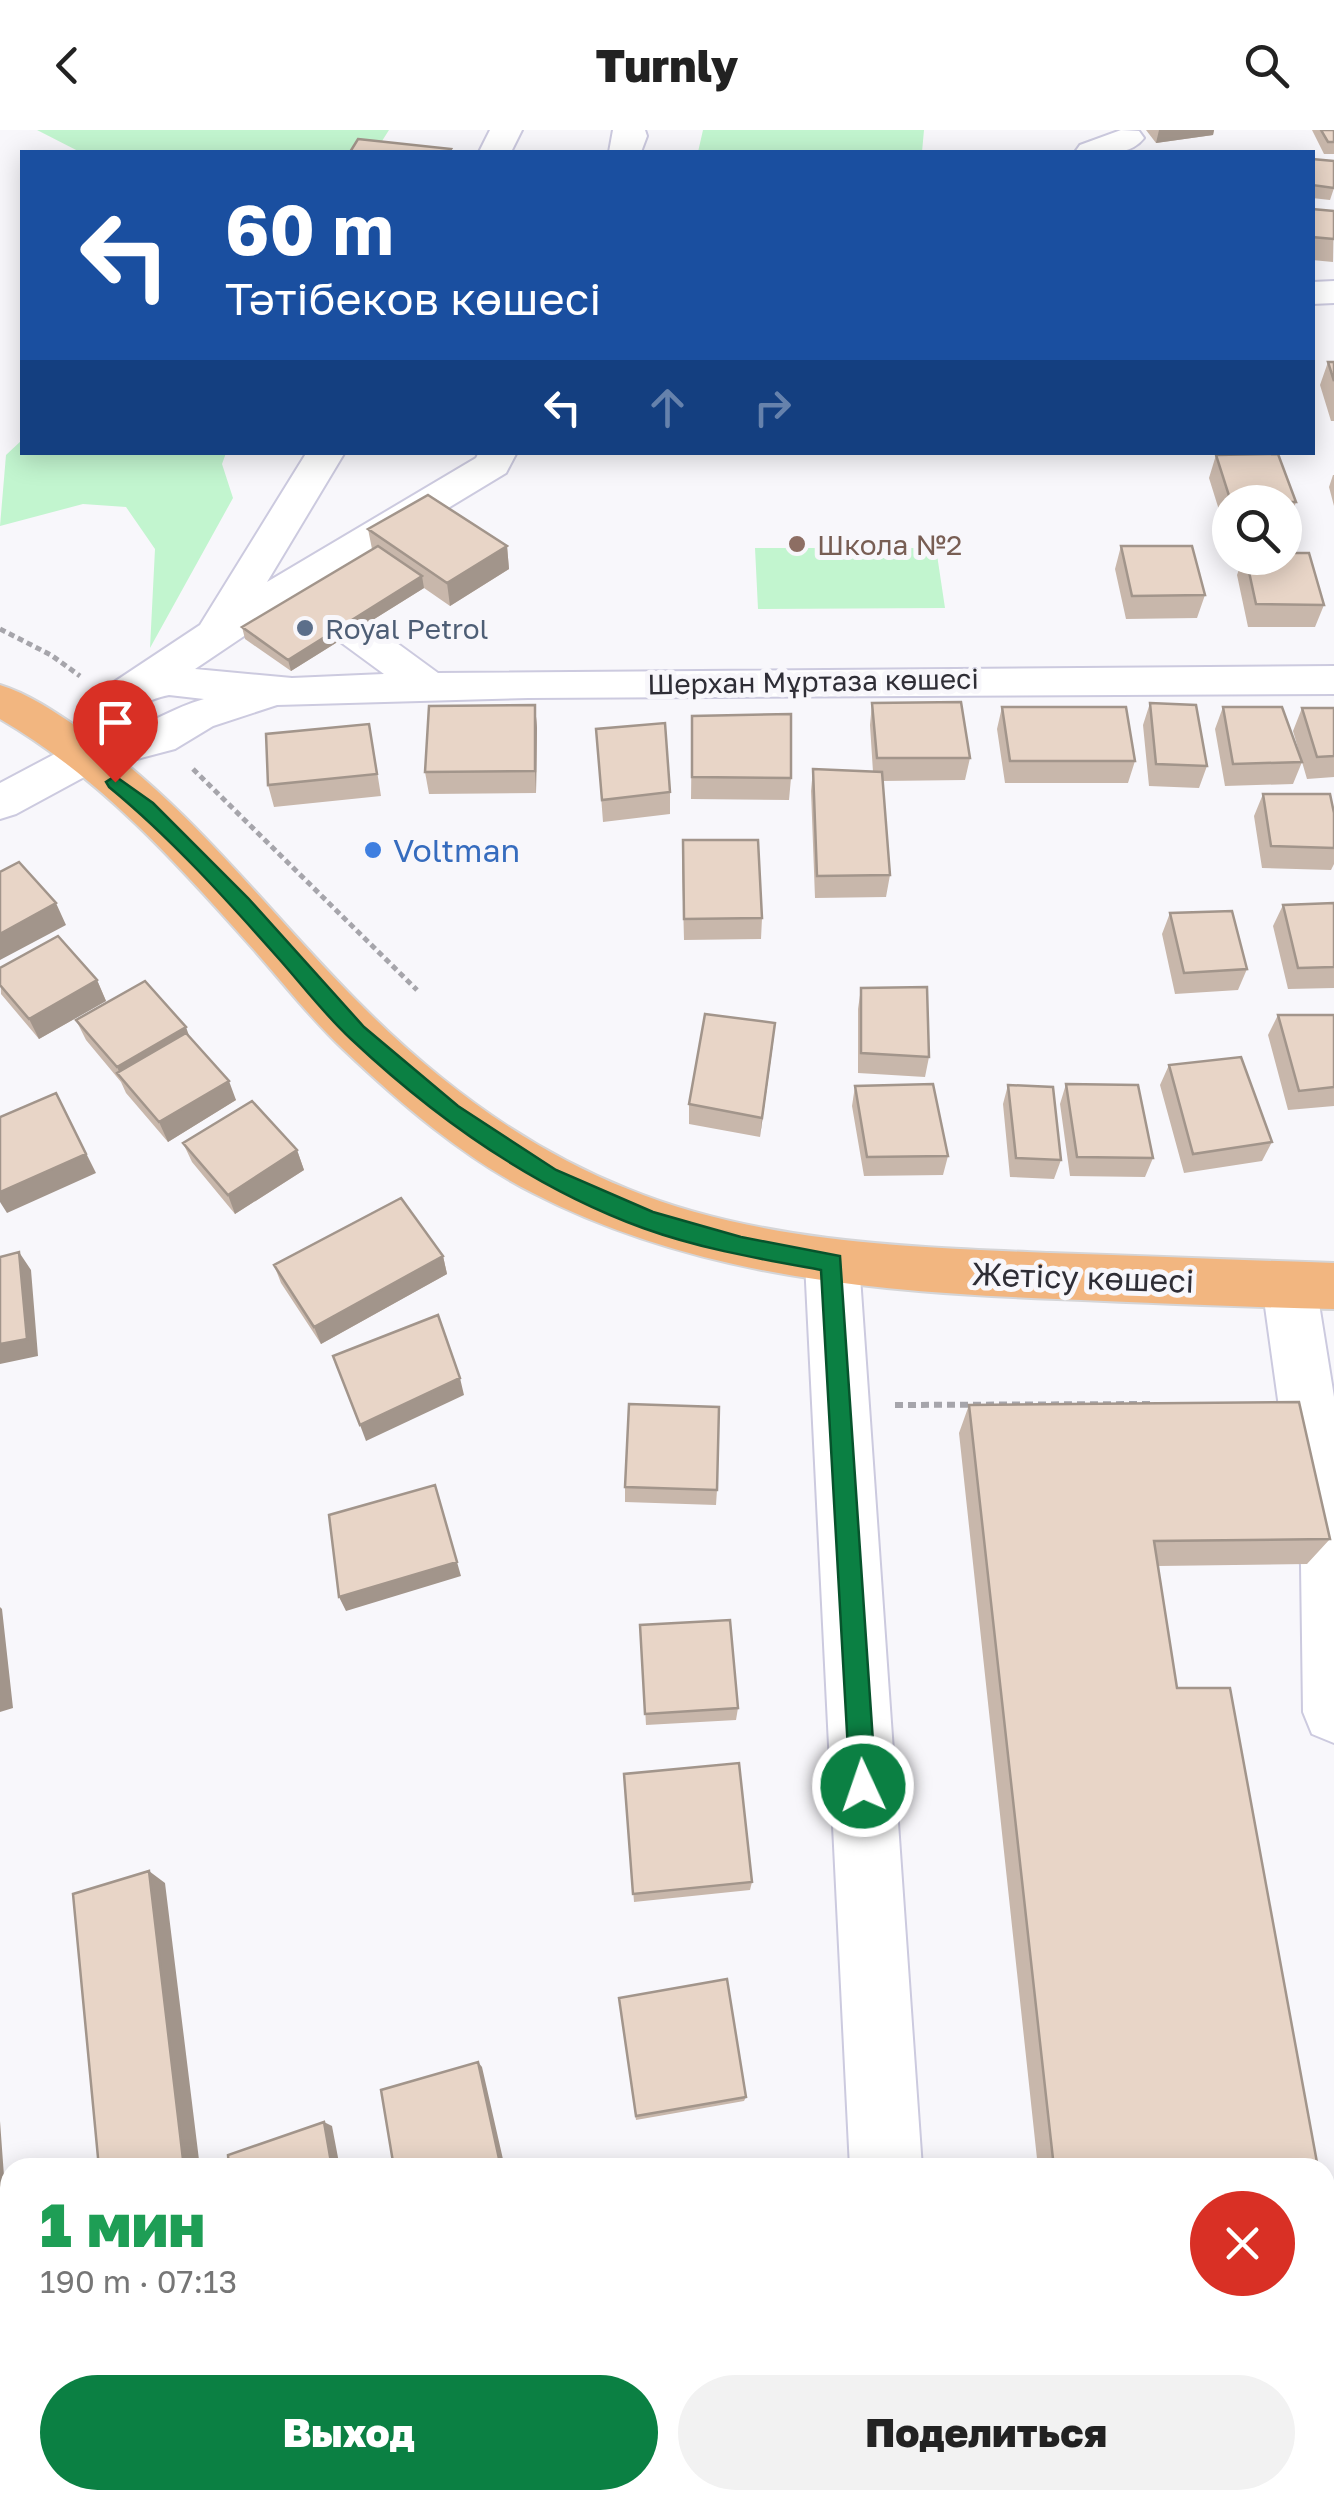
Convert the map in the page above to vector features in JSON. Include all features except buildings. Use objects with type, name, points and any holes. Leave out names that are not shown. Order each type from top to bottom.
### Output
[{"type":"main road","name":"Жетісу көшесі","points":[[0,700],[85,757],[146,807],[357,1032],[451,1112],[548,1176],[648,1220],[741,1246],[832,1262],[966,1273],[1312,1286]]},
{"type":"street","points":[[1097,150],[1128,138]]},
{"type":"street","points":[[274,574],[325,455]]},
{"type":"street","points":[[85,757],[128,694],[217,631],[274,574],[492,465],[497,455]]},
{"type":"street","points":[[274,574],[429,687]]},
{"type":"street","points":[[0,804],[85,757],[160,738],[202,700],[217,631]]},
{"type":"street","name":"Шерхан Мұртаза көшесі","points":[[202,700],[235,702],[292,692],[429,687],[928,679],[1334,680]]},
{"type":"street","points":[[128,694],[169,681],[202,700]]},
{"type":"street","points":[[832,1262],[885,2158]]},
{"type":"street","points":[[1312,1286],[1331,1565],[1334,1712]]},
{"type":"path","points":[[0,628],[128,694]]},
{"type":"path","points":[[160,738],[417,990]]},
{"type":"path","points":[[839,1405],[1171,1404]]},
{"type":"green space","points":[[37,130],[389,130],[376,150],[76,150]]},
{"type":"green space","points":[[703,130],[924,130],[922,150],[698,150]]},
{"type":"green space","points":[[20,442],[20,455],[225,455],[222,464],[233,498],[150,648],[155,549],[126,507],[83,504],[0,526],[6,455]]},
{"type":"green space","points":[[755,548],[936,548],[945,608],[758,609]]},
{"type":"place","name":"Школа №2","points":[[797,544]]},
{"type":"place","name":"Royal Petrol","points":[[305,628]]},
{"type":"place","name":"Voltman","points":[[373,850]]},
{"type":"route","points":[[115,782],[146,807],[241,903],[357,1032],[451,1112],[548,1176],[648,1220],[741,1246],[832,1262],[863,1786]]}]
